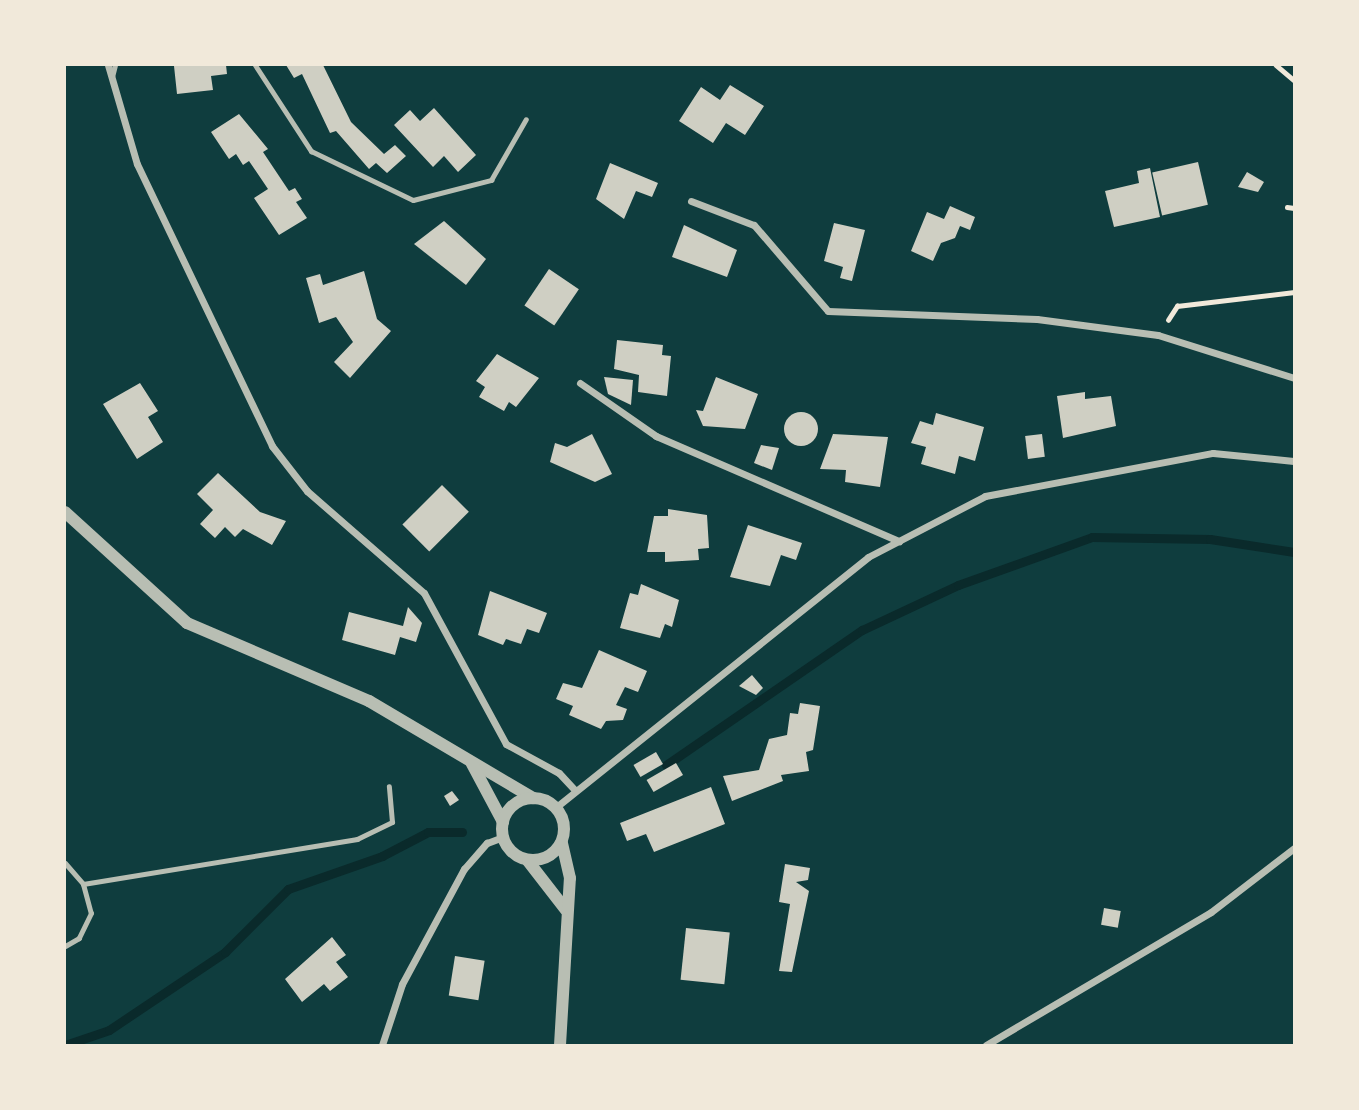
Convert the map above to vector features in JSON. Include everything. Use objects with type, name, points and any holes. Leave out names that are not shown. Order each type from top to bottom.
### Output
[{"type":"street","points":[[108,65],[137,164],[272,446],[307,491],[424,593],[506,744],[559,773],[575,790]]},
{"type":"street","points":[[691,201],[754,225],[828,311],[1037,319],[1158,335],[1294,378]]},
{"type":"street","points":[[580,383],[656,436],[898,541]]},
{"type":"street","points":[[555,808],[868,557],[985,496],[1213,453],[1294,461]]},
{"type":"street","points":[[65,512],[187,623],[369,701],[472,764],[555,808],[564,822],[562,842],[570,878],[560,1045]]},
{"type":"street","points":[[472,764],[503,822],[503,837],[510,850],[528,860],[566,910]]},
{"type":"street","points":[[503,822],[513,805],[533,798]]},
{"type":"street","points":[[382,1045],[402,984],[464,869],[487,843],[503,837]]},
{"type":"street","points":[[528,860],[548,857],[562,842]]},
{"type":"street","points":[[986,1045],[1211,912],[1294,848]]},
{"type":"lane","points":[[112,77],[115,65]]},
{"type":"lane","points":[[255,65],[312,151],[413,200],[491,180],[526,119]]},
{"type":"lane","points":[[83,884],[357,839],[392,822],[389,786]]},
{"type":"lane","points":[[65,863],[83,884],[88,925],[65,946]]},
{"type":"path","points":[[1276,65],[1294,80]]},
{"type":"path","points":[[1287,207],[1294,208]]},
{"type":"path","points":[[1158,335],[1177,306],[1294,292]]},
{"type":"building","points":[[226,65],[227,74],[211,76],[213,90],[177,94],[174,66]]},
{"type":"building","points":[[286,65],[323,65],[351,122],[384,154],[395,145],[406,156],[387,173],[376,163],[369,169],[336,131],[330,133],[302,74],[294,78]]},
{"type":"building","points":[[730,85],[764,106],[745,135],[726,123],[713,143],[679,121],[701,87],[720,100]]},
{"type":"building","points":[[434,108],[476,155],[458,172],[444,156],[433,167],[394,125],[410,110],[420,121]]},
{"type":"building","points":[[239,114],[268,149],[263,152],[289,191],[295,188],[302,199],[296,202],[307,218],[279,235],[254,198],[268,189],[249,161],[243,165],[236,154],[229,159],[211,132]]},
{"type":"building","points":[[1198,162],[1208,205],[1162,215],[1152,173]]},
{"type":"building","points":[[610,163],[658,183],[652,197],[636,191],[624,219],[596,199]]},
{"type":"building","points":[[1150,168],[1160,217],[1114,227],[1105,191],[1139,183],[1137,171]]},
{"type":"building","points":[[1247,172],[1264,182],[1258,192],[1238,187]]},
{"type":"building","points":[[950,206],[975,217],[970,230],[960,226],[955,238],[941,243],[933,261],[911,251],[927,212],[944,219]]},
{"type":"building","points":[[444,221],[486,259],[466,285],[414,244]]},
{"type":"building","points":[[834,223],[865,230],[852,281],[840,278],[843,267],[824,261]]},
{"type":"building","points":[[684,225],[737,250],[727,277],[672,257]]},
{"type":"building","points":[[549,269],[579,289],[554,326],[524,305]]},
{"type":"building","points":[[364,271],[377,319],[391,331],[350,378],[334,362],[353,342],[336,317],[319,323],[306,278],[320,274],[323,285]]},
{"type":"building","points":[[617,340],[663,345],[662,355],[671,356],[667,396],[638,392],[639,375],[614,369]]},
{"type":"building","points":[[497,354],[539,378],[516,407],[509,402],[504,411],[479,397],[485,387],[476,381]]},
{"type":"building","points":[[604,377],[633,380],[631,405],[608,394]]},
{"type":"building","points":[[716,377],[758,394],[745,429],[703,426],[696,410],[703,411]]},
{"type":"building","points":[[140,383],[158,411],[148,417],[163,442],[137,459],[103,404]]},
{"type":"building","points":[[1085,392],[1085,399],[1111,396],[1116,426],[1063,438],[1057,396]]},
{"type":"building","points":[[801,412],[813,417],[818,429],[813,441],[801,446],[789,441],[784,429],[789,417]]},
{"type":"building","points":[[936,413],[984,427],[975,461],[959,456],[955,474],[921,464],[926,447],[911,443],[920,421],[933,425]]},
{"type":"building","points":[[592,434],[612,474],[595,482],[550,462],[555,443],[567,447]]},
{"type":"building","points":[[833,434],[888,437],[880,487],[845,482],[846,470],[820,469]]},
{"type":"building","points":[[1042,434],[1045,457],[1028,459],[1025,436]]},
{"type":"building","points":[[761,445],[779,448],[772,470],[754,463]]},
{"type":"building","points":[[218,473],[260,512],[286,521],[272,545],[243,529],[235,537],[225,527],[215,538],[200,524],[213,510],[197,494]]},
{"type":"building","points":[[442,485],[469,512],[429,551],[402,525]]},
{"type":"building","points":[[668,509],[707,515],[709,548],[698,549],[699,560],[665,562],[665,552],[647,552],[654,516],[668,516]]},
{"type":"building","points":[[748,525],[802,543],[796,560],[781,555],[770,586],[730,577]]},
{"type":"building","points":[[641,584],[679,600],[672,627],[665,624],[660,638],[620,628],[630,593],[638,595]]},
{"type":"building","points":[[490,591],[547,613],[539,633],[527,629],[521,644],[506,639],[503,645],[478,635]]},
{"type":"building","points":[[408,607],[422,623],[416,642],[400,637],[395,655],[342,640],[349,612],[403,626]]},
{"type":"building","points":[[599,650],[647,671],[638,692],[625,687],[616,705],[627,709],[623,720],[606,721],[601,729],[569,715],[573,706],[556,699],[563,683],[582,688]]},
{"type":"building","points":[[752,675],[763,688],[756,695],[739,686]]},
{"type":"building","points":[[800,703],[820,706],[813,750],[806,752],[809,771],[781,775],[783,781],[732,801],[723,776],[759,770],[769,739],[787,735],[790,713],[798,714]]},
{"type":"building","points":[[656,752],[663,764],[640,777],[633,765]]},
{"type":"building","points":[[676,763],[683,775],[654,792],[647,780]]},
{"type":"building","points":[[711,787],[725,824],[654,852],[646,834],[627,841],[620,823]]},
{"type":"building","points":[[452,791],[459,800],[450,806],[444,796]]},
{"type":"building","points":[[785,864],[810,868],[808,880],[796,882],[809,891],[792,972],[779,971],[790,904],[779,902]]},
{"type":"building","points":[[1104,908],[1121,911],[1118,928],[1101,925]]},
{"type":"building","points":[[686,928],[730,933],[724,984],[681,980]]},
{"type":"building","points":[[332,937],[346,955],[336,962],[348,977],[330,991],[324,984],[302,1002],[285,979]]},
{"type":"building","points":[[455,956],[485,961],[478,1000],[449,996]]},
{"type":"waterway","points":[[666,765],[862,630],[958,585],[1092,537],[1210,539],[1294,552]]},
{"type":"waterway","points":[[65,1045],[109,1030],[225,952],[288,889],[382,856],[428,832],[462,832]]}]
